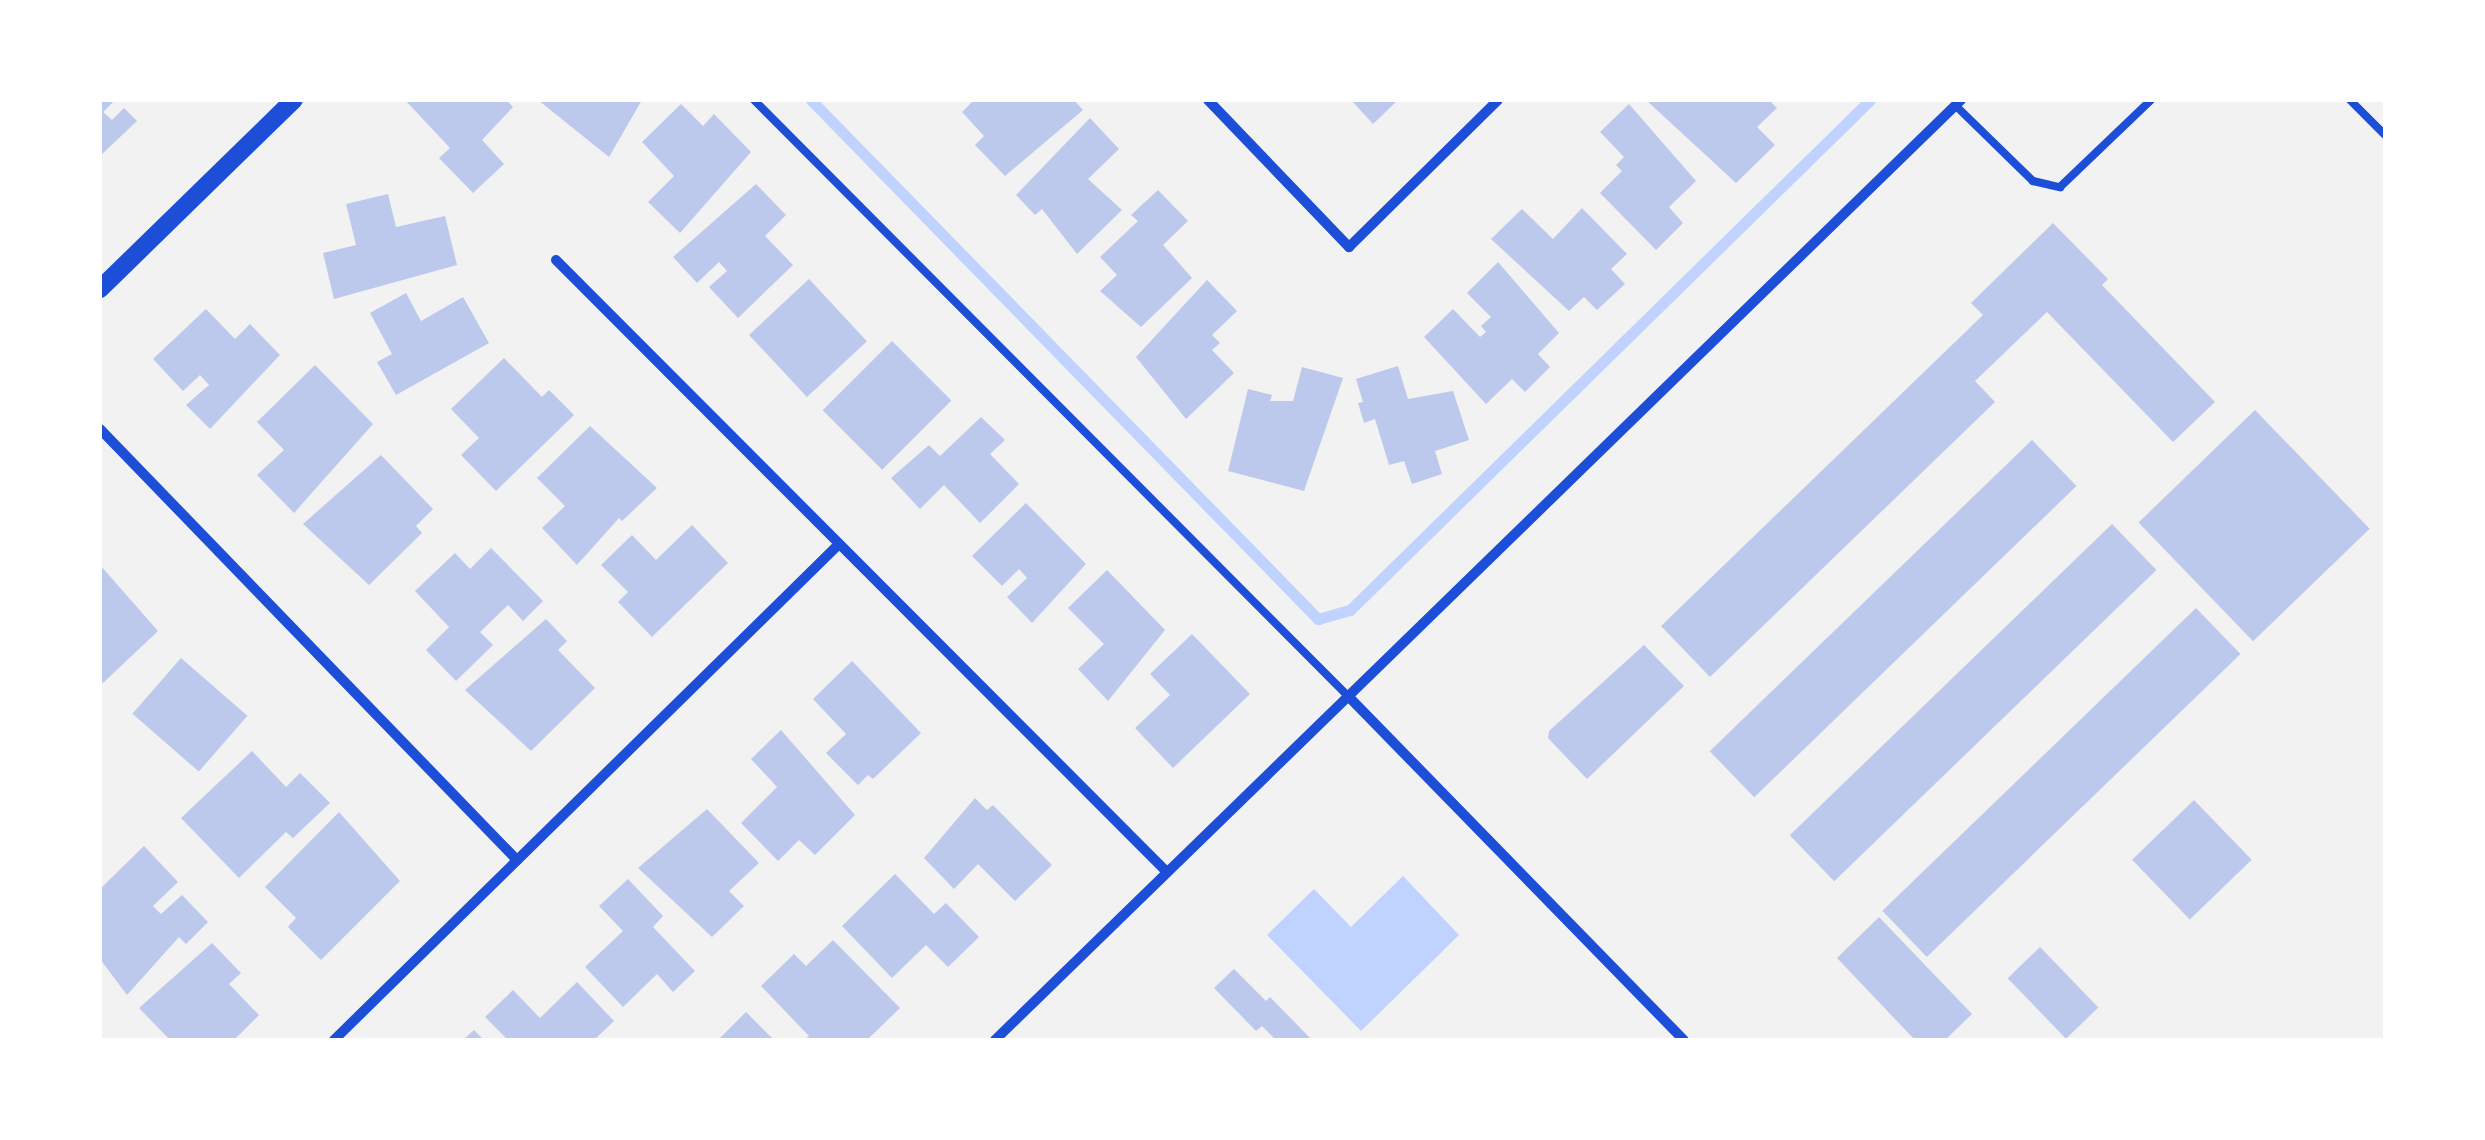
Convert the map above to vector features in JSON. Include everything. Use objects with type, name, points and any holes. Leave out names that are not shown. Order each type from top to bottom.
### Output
[{"type":"street","points":[[100,289],[294,100]]},
{"type":"street","points":[[1208,100],[1349,247],[1498,100]]},
{"type":"street","points":[[996,1040],[1958,103]]},
{"type":"street","points":[[556,260],[1167,872]]},
{"type":"street","points":[[100,429],[517,860]]},
{"type":"street","points":[[334,1040],[839,544]]},
{"type":"street","points":[[1350,696],[1684,1040]]},
{"type":"lane","points":[[754,100],[1350,696]]},
{"type":"lane","points":[[1958,103],[2033,181],[2060,188],[2152,100]]},
{"type":"lane","points":[[2350,100],[2385,135]]},
{"type":"water","points":[[1403,876],[1459,935],[1361,1031],[1267,935],[1314,889],[1351,927]]},
{"type":"building","points":[[100,100],[115,100],[103,112],[112,120],[124,108],[137,121],[100,156]]},
{"type":"building","points":[[405,100],[506,100],[513,107],[482,140],[504,164],[473,193],[439,158],[450,148]]},
{"type":"building","points":[[538,100],[642,100],[609,157]]},
{"type":"building","points":[[974,100],[1074,100],[1083,110],[1005,176],[975,145],[984,136],[962,112]]},
{"type":"building","points":[[1351,100],[1398,100],[1373,124]]},
{"type":"building","points":[[1646,100],[1769,100],[1777,108],[1757,127],[1775,145],[1736,183]]},
{"type":"building","points":[[681,104],[703,126],[714,114],[751,152],[680,233],[648,202],[674,176],[642,142]]},
{"type":"building","points":[[1629,104],[1696,181],[1669,207],[1683,223],[1656,250],[1600,193],[1622,171],[1616,165],[1624,157],[1600,132]]},
{"type":"building","points":[[1090,118],[1119,149],[1088,179],[1122,210],[1077,254],[1042,209],[1035,215],[1016,195]]},
{"type":"building","points":[[756,184],[786,215],[765,236],[793,265],[738,318],[709,287],[727,271],[719,262],[697,283],[673,257]]},
{"type":"building","points":[[1158,190],[1188,221],[1163,245],[1192,278],[1141,327],[1100,291],[1117,275],[1100,257],[1138,221],[1131,215]]},
{"type":"building","points":[[388,194],[396,227],[445,216],[457,265],[334,299],[323,253],[356,245],[346,204]]},
{"type":"building","points":[[1582,208],[1627,254],[1611,269],[1625,284],[1597,310],[1584,297],[1569,311],[1491,239],[1522,209],[1553,239]]},
{"type":"building","points":[[2053,223],[2108,279],[2102,285],[2215,402],[2173,442],[2047,312],[1975,381],[1995,402],[1710,677],[1661,626],[1983,315],[1971,303]]},
{"type":"building","points":[[1498,262],[1559,333],[1538,354],[1550,367],[1525,392],[1512,379],[1486,404],[1424,337],[1453,309],[1480,337],[1486,332],[1481,326],[1491,317],[1467,293]]},
{"type":"building","points":[[809,279],[867,341],[807,397],[749,335]]},
{"type":"building","points":[[1207,280],[1237,311],[1212,335],[1220,343],[1212,350],[1234,373],[1186,419],[1136,357]]},
{"type":"building","points":[[406,293],[421,321],[463,297],[489,343],[396,395],[377,362],[392,354],[370,313]]},
{"type":"building","points":[[206,309],[235,339],[250,324],[280,355],[210,429],[186,405],[209,385],[200,375],[183,391],[153,359]]},
{"type":"building","points":[[892,341],[951,400],[882,470],[823,410]]},
{"type":"building","points":[[504,358],[542,397],[549,390],[574,415],[496,491],[461,455],[479,438],[451,409]]},
{"type":"building","points":[[315,365],[373,424],[294,513],[257,475],[284,450],[257,422]]},
{"type":"building","points":[[1398,366],[1408,399],[1453,391],[1469,440],[1435,451],[1442,474],[1412,484],[1404,461],[1389,465],[1375,419],[1364,423],[1358,403],[1363,402],[1356,379]]},
{"type":"building","points":[[1302,367],[1343,378],[1304,491],[1228,471],[1248,389],[1272,395],[1270,401],[1293,401]]},
{"type":"building","points":[[2255,410],[2370,529],[2253,641],[2138,523]]},
{"type":"building","points":[[981,417],[1005,440],[990,454],[1019,484],[980,523],[944,485],[920,509],[891,478],[929,445],[940,456]]},
{"type":"building","points":[[590,426],[657,488],[622,521],[619,518],[577,565],[542,528],[565,506],[537,478]]},
{"type":"building","points":[[2032,440],[2076,486],[1754,797],[1710,751]]},
{"type":"building","points":[[381,455],[433,509],[416,526],[422,533],[369,585],[303,524]]},
{"type":"building","points":[[1026,503],[1086,564],[1032,623],[1007,597],[1027,578],[1019,569],[1002,586],[972,556]]},
{"type":"building","points":[[2112,524],[2156,570],[1834,881],[1790,835]]},
{"type":"building","points":[[692,525],[728,563],[652,637],[618,602],[628,592],[601,565],[632,535],[656,560]]},
{"type":"building","points":[[491,548],[543,601],[523,621],[508,605],[480,632],[493,645],[456,681],[426,650],[449,627],[415,591],[455,553],[470,569]]},
{"type":"building","points":[[100,565],[158,631],[103,683],[100,680]]},
{"type":"building","points":[[1107,570],[1165,630],[1108,701],[1078,669],[1104,644],[1068,608]]},
{"type":"building","points":[[2196,608],[2240,654],[1927,957],[1882,911]]},
{"type":"building","points":[[546,619],[567,641],[558,650],[595,688],[531,751],[465,690]]},
{"type":"building","points":[[1192,634],[1250,694],[1173,768],[1135,728],[1170,695],[1150,674]]},
{"type":"building","points":[[1644,645],[1684,686],[1587,779],[1548,738],[1549,731]]},
{"type":"building","points":[[181,658],[247,716],[199,772],[132,714]]},
{"type":"building","points":[[852,661],[921,733],[873,779],[868,775],[858,785],[826,753],[846,734],[813,699]]},
{"type":"building","points":[[781,730],[855,815],[815,855],[799,840],[778,861],[741,823],[777,787],[751,759]]},
{"type":"building","points":[[252,751],[286,787],[300,773],[330,803],[293,838],[286,832],[239,878],[181,818]]},
{"type":"building","points":[[975,798],[987,810],[993,805],[1052,865],[1015,901],[978,864],[954,889],[924,858]]},
{"type":"building","points":[[2194,800],[2252,860],[2190,919],[2132,860]]},
{"type":"building","points":[[707,809],[759,863],[729,891],[744,906],[712,937],[638,868]]},
{"type":"building","points":[[339,812],[400,881],[321,960],[288,927],[296,918],[265,887]]},
{"type":"building","points":[[144,846],[178,882],[153,906],[161,914],[182,895],[208,922],[186,944],[179,937],[127,995],[100,959],[100,889]]},
{"type":"building","points":[[895,874],[934,914],[946,903],[979,937],[948,967],[926,945],[892,978],[842,926]]},
{"type":"building","points":[[628,879],[663,916],[653,927],[695,971],[673,992],[657,974],[623,1007],[585,967],[623,931],[599,906]]},
{"type":"building","points":[[1879,917],[1972,1014],[1945,1040],[1915,1040],[1837,958]]},
{"type":"building","points":[[833,940],[900,1008],[867,1040],[804,1040],[809,1036],[761,986],[794,954],[806,966]]},
{"type":"building","points":[[212,943],[241,973],[229,984],[259,1015],[234,1040],[170,1040],[139,1008]]},
{"type":"building","points":[[2040,947],[2098,1007],[2066,1039],[2008,978]]},
{"type":"building","points":[[1234,969],[1266,1001],[1270,997],[1312,1040],[1276,1040],[1262,1026],[1256,1031],[1214,988]]},
{"type":"building","points":[[577,982],[614,1021],[594,1040],[508,1040],[485,1017],[513,990],[540,1018]]},
{"type":"building","points":[[746,1012],[774,1040],[718,1040]]},
{"type":"building","points":[[474,1030],[484,1040],[463,1040]]},
{"type":"waterway","points":[[811,100],[1318,619],[1350,610],[1870,100]]}]
